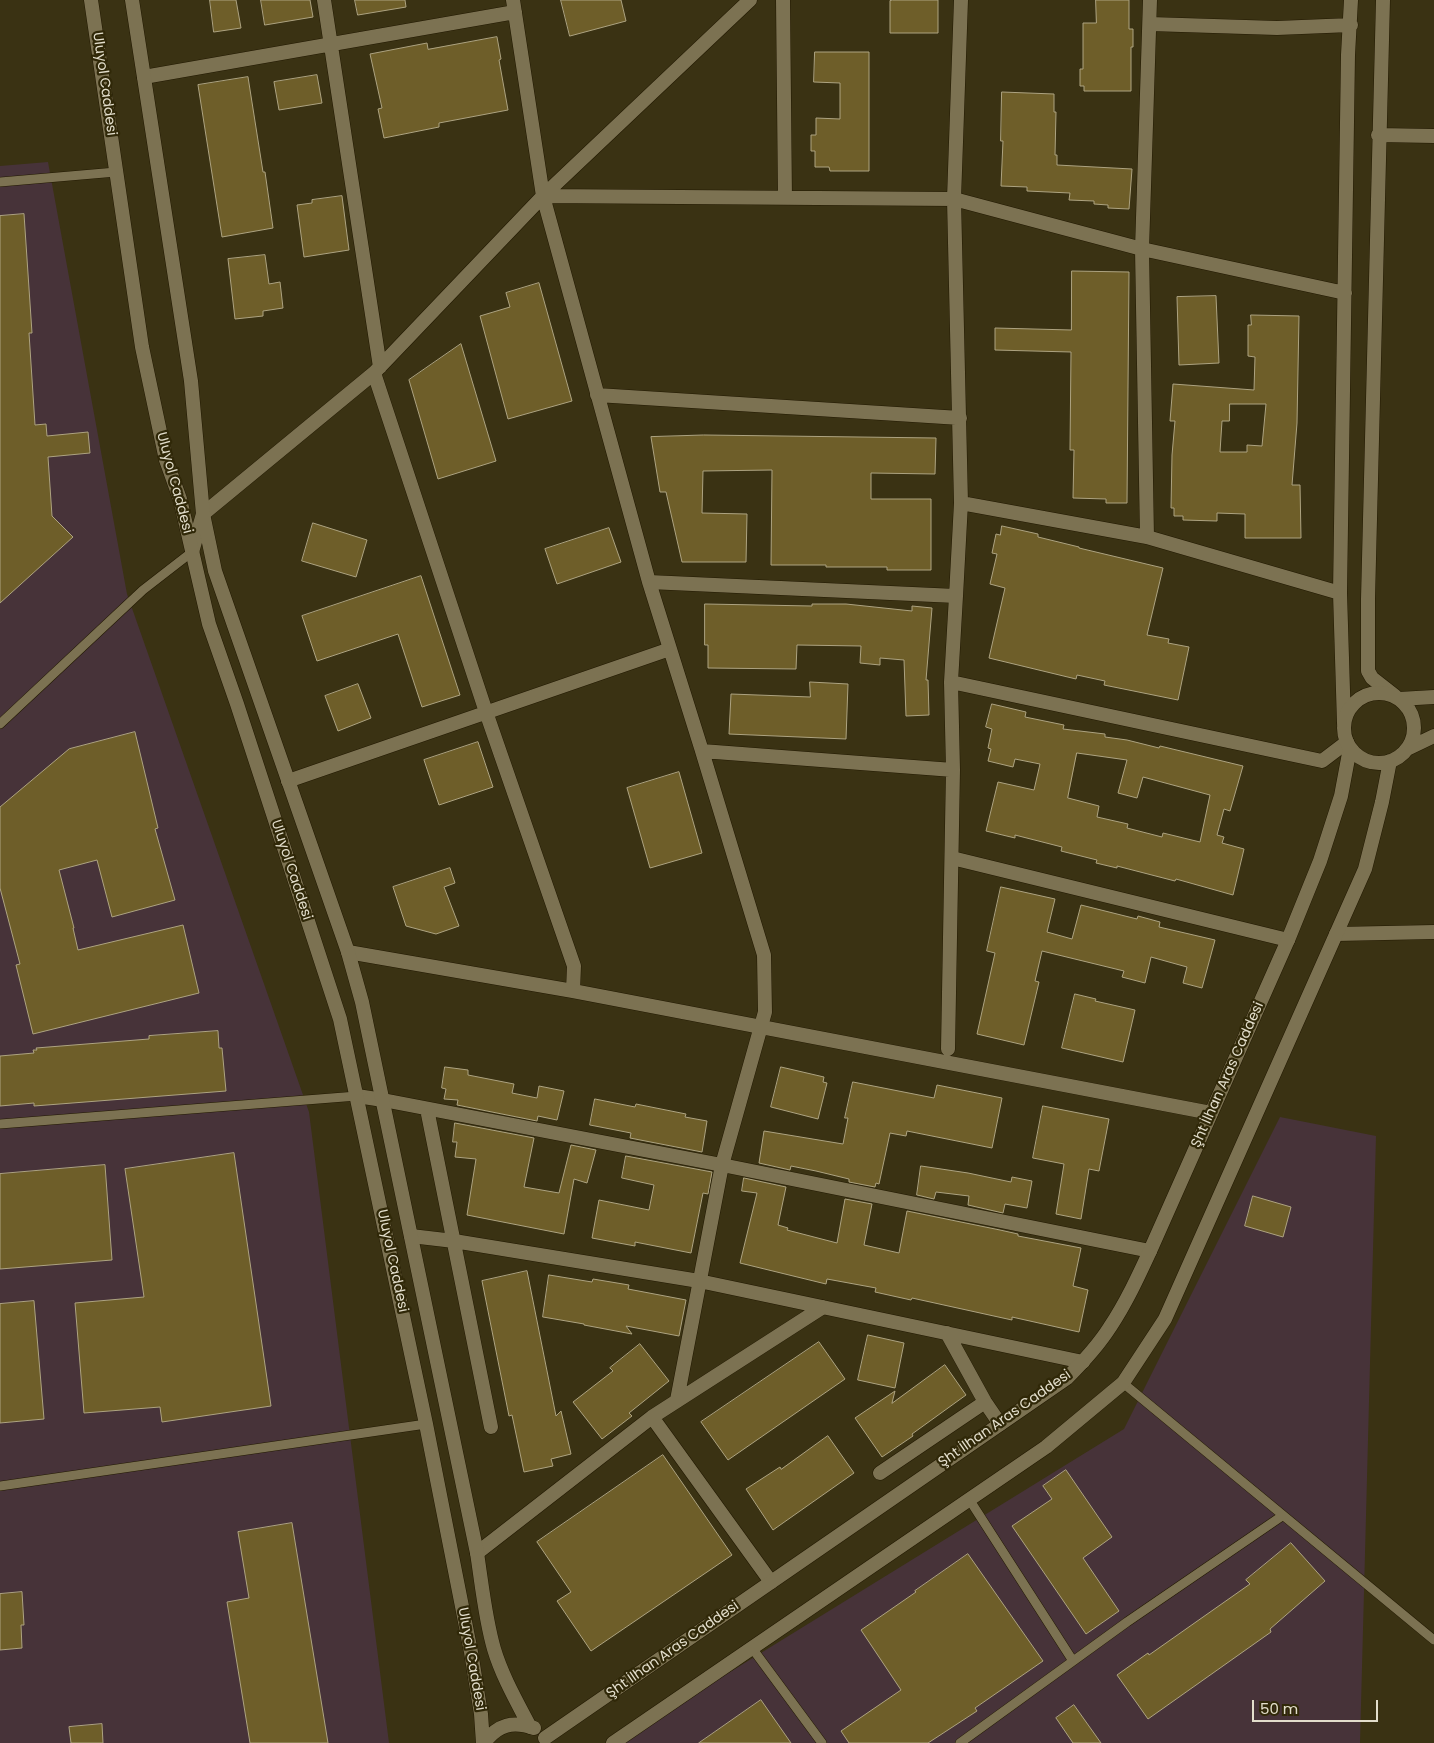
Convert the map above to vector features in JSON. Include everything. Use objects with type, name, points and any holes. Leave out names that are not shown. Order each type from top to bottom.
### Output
[{"type":"street","name":"Uluyol Caddesi","points":[[91,0],[142,347],[166,460],[180,499],[209,624],[238,704],[340,1020],[426,1424],[474,1670],[484,1743]]},
{"type":"street","name":"Uluyol Caddesi","points":[[132,0],[191,382],[203,514],[215,571],[348,952],[362,1002],[477,1553],[486,1614],[494,1650],[513,1695],[530,1727]]},
{"type":"street","points":[[324,0],[377,370],[486,712],[574,966],[574,991]]},
{"type":"street","points":[[192,552],[203,514],[377,370],[542,196],[750,0]]},
{"type":"street","points":[[783,0],[785,198]]},
{"type":"street","points":[[948,1049],[953,770],[951,682],[961,502],[954,199],[961,0]]},
{"type":"street","points":[[1147,537],[1142,249],[1150,0]]},
{"type":"street","points":[[1351,0],[1348,55],[1340,593],[1344,732],[1348,745],[1364,760],[1381,763],[1400,756],[1412,740],[1414,730],[1410,710],[1397,697],[1372,678],[1368,671],[1378,135],[1383,0]]},
{"type":"street","points":[[144,77],[330,44],[514,6],[542,196],[648,582],[764,954],[765,1012],[722,1166],[678,1400]]},
{"type":"street","points":[[1150,24],[1277,28],[1351,25]]},
{"type":"street","points":[[1378,135],[1434,136]]},
{"type":"street","points":[[542,196],[954,199],[1142,249],[1345,293]]},
{"type":"street","points":[[597,395],[960,418]]},
{"type":"street","points":[[961,502],[1147,537],[1340,593]]},
{"type":"street","points":[[648,582],[956,596]]},
{"type":"street","points":[[288,781],[670,649]]},
{"type":"street","points":[[951,682],[1322,761],[1348,745]]},
{"type":"street","points":[[1344,723],[1351,705],[1367,694],[1376,692],[1397,697],[1434,697]]},
{"type":"street","points":[[1407,749],[1434,736]]},
{"type":"street","name":"Şht İlhan Aras Caddesi","points":[[547,1741],[771,1582],[1067,1378],[1083,1362],[1110,1327],[1132,1290],[1288,940],[1323,852],[1341,796],[1348,745]]},
{"type":"street","points":[[702,751],[953,770]]},
{"type":"street","points":[[613,1743],[1046,1446],[1123,1383],[1165,1319],[1365,870],[1390,761]]},
{"type":"street","points":[[952,858],[1288,940]]},
{"type":"street","points":[[1336,934],[1434,932]]},
{"type":"street","points":[[348,952],[761,1026],[1211,1114]]},
{"type":"street","points":[[357,1096],[1150,1251]]},
{"type":"street","points":[[427,1109],[491,1427]]},
{"type":"street","points":[[411,1236],[454,1241],[700,1280],[1083,1362]]},
{"type":"street","points":[[477,1553],[652,1417],[823,1306]]},
{"type":"street","points":[[947,1333],[985,1402],[1000,1424]]},
{"type":"street","points":[[880,1472],[985,1402]]},
{"type":"street","points":[[652,1417],[771,1582]]},
{"type":"street","points":[[484,1743],[490,1735],[500,1728],[511,1724],[523,1724],[534,1728],[547,1741]]},
{"type":"lane","points":[[0,182],[116,172]]},
{"type":"lane","points":[[0,724],[143,590],[192,552]]},
{"type":"lane","points":[[0,1124],[357,1096]]},
{"type":"lane","points":[[1123,1383],[1434,1640]]},
{"type":"lane","points":[[0,1486],[426,1424]]},
{"type":"lane","points":[[969,1499],[1073,1661]]},
{"type":"lane","points":[[960,1743],[1073,1661],[1282,1516]]},
{"type":"lane","points":[[752,1648],[822,1743]]},
{"type":"shaded area","points":[[48,162],[127,594],[309,1112],[389,1743],[0,1743],[0,166]]},
{"type":"shaded area","points":[[1280,1117],[1376,1136],[1360,1743],[615,1743],[1124,1429]]},
{"type":"building","points":[[210,0],[236,0],[241,28],[214,32]]},
{"type":"building","points":[[261,0],[310,0],[313,17],[265,25]]},
{"type":"building","points":[[355,0],[405,0],[406,7],[358,15]]},
{"type":"building","points":[[561,0],[621,0],[626,21],[570,36]]},
{"type":"building","points":[[938,0],[938,33],[890,33],[890,1]]},
{"type":"building","points":[[1096,0],[1129,0],[1129,29],[1133,29],[1131,91],[1084,91],[1084,86],[1080,86],[1080,69],[1083,69],[1083,23],[1096,23]]},
{"type":"building","points":[[497,37],[508,110],[439,123],[439,127],[384,138],[378,109],[382,108],[370,54],[427,43],[428,49]]},
{"type":"building","points":[[815,52],[869,52],[869,171],[830,171],[829,167],[815,167],[815,151],[811,151],[811,135],[816,135],[816,118],[840,119],[840,83],[814,82]]},
{"type":"building","points":[[317,75],[322,103],[279,110],[274,82]]},
{"type":"building","points":[[248,77],[273,228],[222,237],[198,85]]},
{"type":"building","points":[[1002,92],[1054,94],[1054,112],[1056,112],[1055,155],[1057,155],[1057,165],[1132,169],[1129,209],[1108,208],[1108,205],[1094,204],[1094,201],[1069,200],[1070,193],[1027,191],[1027,187],[1001,186],[1003,141],[1001,141]]},
{"type":"building","points":[[342,196],[349,250],[304,257],[297,205],[312,203],[312,200]]},
{"type":"building","points":[[24,214],[32,333],[29,333],[35,425],[46,424],[47,436],[88,432],[90,453],[48,457],[52,516],[73,537],[0,603],[0,216]]},
{"type":"building","points":[[265,255],[269,284],[280,282],[283,308],[263,311],[263,316],[235,319],[228,259]]},
{"type":"building","points":[[1072,271],[1129,272],[1127,503],[1106,503],[1106,499],[1073,498],[1074,450],[1070,450],[1071,352],[995,350],[995,328],[1071,330]]},
{"type":"building","points":[[539,283],[572,401],[508,419],[480,316],[510,307],[506,293]]},
{"type":"building","points":[[1216,296],[1219,363],[1179,365],[1177,297]]},
{"type":"building","points":[[1251,315],[1299,316],[1297,423],[1292,485],[1300,485],[1301,538],[1245,538],[1245,514],[1217,513],[1217,521],[1183,520],[1183,516],[1174,516],[1174,508],[1171,508],[1175,421],[1170,421],[1173,384],[1254,390],[1255,357],[1248,356],[1248,325],[1251,325]],"holes":[[[1230,404],[1266,404],[1262,446],[1247,445],[1247,452],[1220,452],[1222,421],[1229,421]]]},
{"type":"building","points":[[461,344],[496,461],[438,479],[409,380]]},
{"type":"building","points":[[704,435],[936,438],[935,474],[871,473],[871,499],[931,499],[931,570],[887,570],[887,567],[826,567],[826,565],[771,565],[772,470],[703,471],[702,513],[747,514],[746,562],[682,562],[666,492],[660,492],[651,437]]},
{"type":"building","points":[[313,523],[367,540],[356,577],[302,561]]},
{"type":"building","points":[[1002,526],[1038,534],[1038,537],[1079,548],[1163,568],[1147,635],[1169,639],[1168,643],[1189,647],[1178,700],[1104,685],[1105,681],[1077,675],[1076,679],[989,658],[1005,588],[990,584],[997,554],[992,553],[996,534],[1000,535]]},
{"type":"building","points":[[609,528],[621,562],[557,584],[545,549]]},
{"type":"building","points":[[421,576],[460,695],[422,707],[398,634],[317,661],[302,616]]},
{"type":"building","points":[[705,604],[812,606],[812,604],[846,604],[912,611],[912,606],[932,608],[926,680],[928,680],[929,715],[906,716],[904,660],[880,658],[880,665],[860,663],[861,646],[797,645],[796,669],[708,668],[708,645],[705,645]]},
{"type":"building","points":[[810,682],[848,684],[846,739],[729,734],[731,694],[810,697]]},
{"type":"building","points":[[358,684],[371,718],[338,731],[325,696]]},
{"type":"building","points":[[992,704],[1026,712],[1025,717],[1064,725],[1063,729],[1105,734],[1105,737],[1159,748],[1160,746],[1243,766],[1230,811],[1224,809],[1217,835],[1224,837],[1222,843],[1244,849],[1233,895],[1176,879],[1175,881],[1117,866],[1117,868],[1096,863],[1097,860],[1061,851],[1062,847],[1015,835],[1015,838],[986,831],[998,782],[1034,790],[1040,764],[1015,759],[1013,767],[988,761],[991,749],[988,748],[992,729],[986,727]],"holes":[[[1077,753],[1127,760],[1118,793],[1137,798],[1143,777],[1210,795],[1200,842],[1163,833],[1162,837],[1127,828],[1128,824],[1097,817],[1099,806],[1068,798]]]},
{"type":"building","points":[[135,732],[158,828],[155,829],[175,900],[112,917],[97,860],[59,870],[78,950],[183,925],[199,993],[33,1034],[16,965],[20,964],[0,888],[0,807],[69,749]]},
{"type":"building","points":[[478,742],[493,787],[439,805],[424,760]]},
{"type":"building","points":[[679,772],[702,853],[650,868],[627,788]]},
{"type":"building","points":[[450,868],[455,883],[444,887],[459,926],[436,934],[406,926],[393,887]]},
{"type":"building","points":[[1001,887],[1055,899],[1047,932],[1072,939],[1081,905],[1137,919],[1138,916],[1160,922],[1159,927],[1215,940],[1202,988],[1183,983],[1187,967],[1151,957],[1145,983],[1122,977],[1124,971],[1042,951],[1035,981],[1039,982],[1024,1045],[977,1034],[995,953],[987,951]]},
{"type":"building","points":[[1075,994],[1096,999],[1095,1001],[1135,1010],[1123,1062],[1062,1048]]},
{"type":"building","points":[[218,1031],[219,1048],[222,1048],[226,1091],[34,1106],[34,1103],[0,1106],[0,1056],[34,1053],[33,1050],[37,1050],[36,1048],[149,1039],[149,1036]]},
{"type":"building","points":[[445,1067],[468,1070],[468,1075],[514,1084],[512,1093],[537,1098],[539,1086],[564,1091],[557,1120],[538,1116],[537,1121],[457,1105],[458,1100],[444,1099],[446,1089],[442,1088]]},
{"type":"building","points":[[781,1067],[824,1077],[823,1082],[827,1083],[818,1119],[771,1107]]},
{"type":"building","points":[[853,1082],[934,1098],[937,1085],[1002,1098],[992,1148],[907,1131],[906,1136],[890,1133],[879,1184],[876,1183],[875,1187],[849,1182],[849,1179],[816,1171],[791,1166],[790,1170],[759,1163],[764,1131],[843,1144],[848,1118],[845,1118]]},
{"type":"building","points":[[595,1099],[635,1107],[636,1104],[686,1114],[685,1117],[707,1121],[702,1152],[630,1138],[631,1133],[590,1125]]},
{"type":"building","points":[[1043,1106],[1109,1119],[1099,1171],[1089,1169],[1081,1219],[1056,1214],[1064,1164],[1033,1158]]},
{"type":"building","points":[[455,1123],[534,1138],[524,1187],[559,1193],[571,1145],[596,1150],[587,1183],[574,1179],[564,1234],[467,1215],[476,1159],[455,1157],[457,1142],[453,1142]]},
{"type":"building","points":[[234,1153],[271,1406],[162,1422],[160,1407],[84,1413],[75,1303],[144,1297],[125,1169]]},
{"type":"building","points":[[626,1156],[712,1172],[708,1194],[703,1193],[691,1253],[635,1242],[635,1246],[592,1238],[599,1200],[649,1210],[654,1185],[622,1178]]},
{"type":"building","points":[[105,1165],[112,1260],[0,1269],[0,1174]]},
{"type":"building","points":[[921,1166],[1011,1182],[1012,1177],[1032,1181],[1027,1208],[1005,1204],[1003,1213],[968,1205],[969,1196],[936,1192],[934,1199],[917,1195]]},
{"type":"building","points":[[744,1178],[786,1187],[778,1225],[788,1228],[787,1230],[837,1243],[845,1199],[872,1204],[864,1245],[899,1253],[907,1211],[1081,1248],[1073,1286],[1088,1290],[1079,1332],[1012,1317],[1012,1320],[912,1298],[911,1300],[875,1292],[876,1288],[827,1279],[826,1284],[740,1263],[757,1193],[742,1191]]},
{"type":"building","points":[[1253,1196],[1291,1207],[1283,1237],[1245,1226]]},
{"type":"building","points":[[527,1271],[556,1416],[561,1411],[571,1454],[551,1459],[553,1466],[524,1472],[512,1415],[509,1416],[482,1281]]},
{"type":"building","points":[[549,1275],[592,1282],[593,1279],[629,1285],[628,1289],[686,1300],[679,1336],[626,1326],[632,1334],[543,1317]]},
{"type":"building","points":[[34,1301],[44,1419],[0,1423],[0,1304]]},
{"type":"building","points":[[868,1335],[904,1343],[895,1388],[858,1380]]},
{"type":"building","points":[[819,1342],[845,1379],[728,1460],[701,1422]]},
{"type":"building","points":[[640,1344],[669,1381],[629,1413],[632,1416],[602,1439],[573,1402],[613,1371],[610,1368]]},
{"type":"building","points":[[945,1365],[966,1395],[912,1434],[913,1436],[882,1457],[855,1418],[895,1391],[892,1403]]},
{"type":"building","points":[[828,1436],[854,1473],[773,1530],[746,1489],[780,1467],[781,1469]]},
{"type":"building","points":[[663,1455],[732,1555],[591,1651],[557,1601],[571,1592],[537,1542]]},
{"type":"building","points":[[1066,1470],[1112,1537],[1083,1558],[1119,1611],[1086,1634],[1012,1526],[1052,1499],[1043,1486]]},
{"type":"building","points":[[292,1523],[328,1743],[250,1743],[227,1602],[249,1598],[238,1532]]},
{"type":"building","points":[[1291,1543],[1325,1581],[1270,1629],[1271,1632],[1148,1719],[1117,1675],[1148,1653],[1149,1655],[1250,1584],[1246,1580]]},
{"type":"building","points":[[968,1554],[1043,1661],[975,1708],[977,1711],[928,1743],[849,1743],[841,1731],[901,1690],[861,1630]]},
{"type":"building","points":[[22,1592],[24,1625],[21,1625],[22,1648],[0,1650],[0,1594]]},
{"type":"building","points":[[761,1700],[791,1743],[699,1743]]},
{"type":"building","points":[[1074,1705],[1101,1743],[1073,1743],[1056,1718]]},
{"type":"building","points":[[102,1724],[103,1743],[71,1743],[69,1727]]}]
